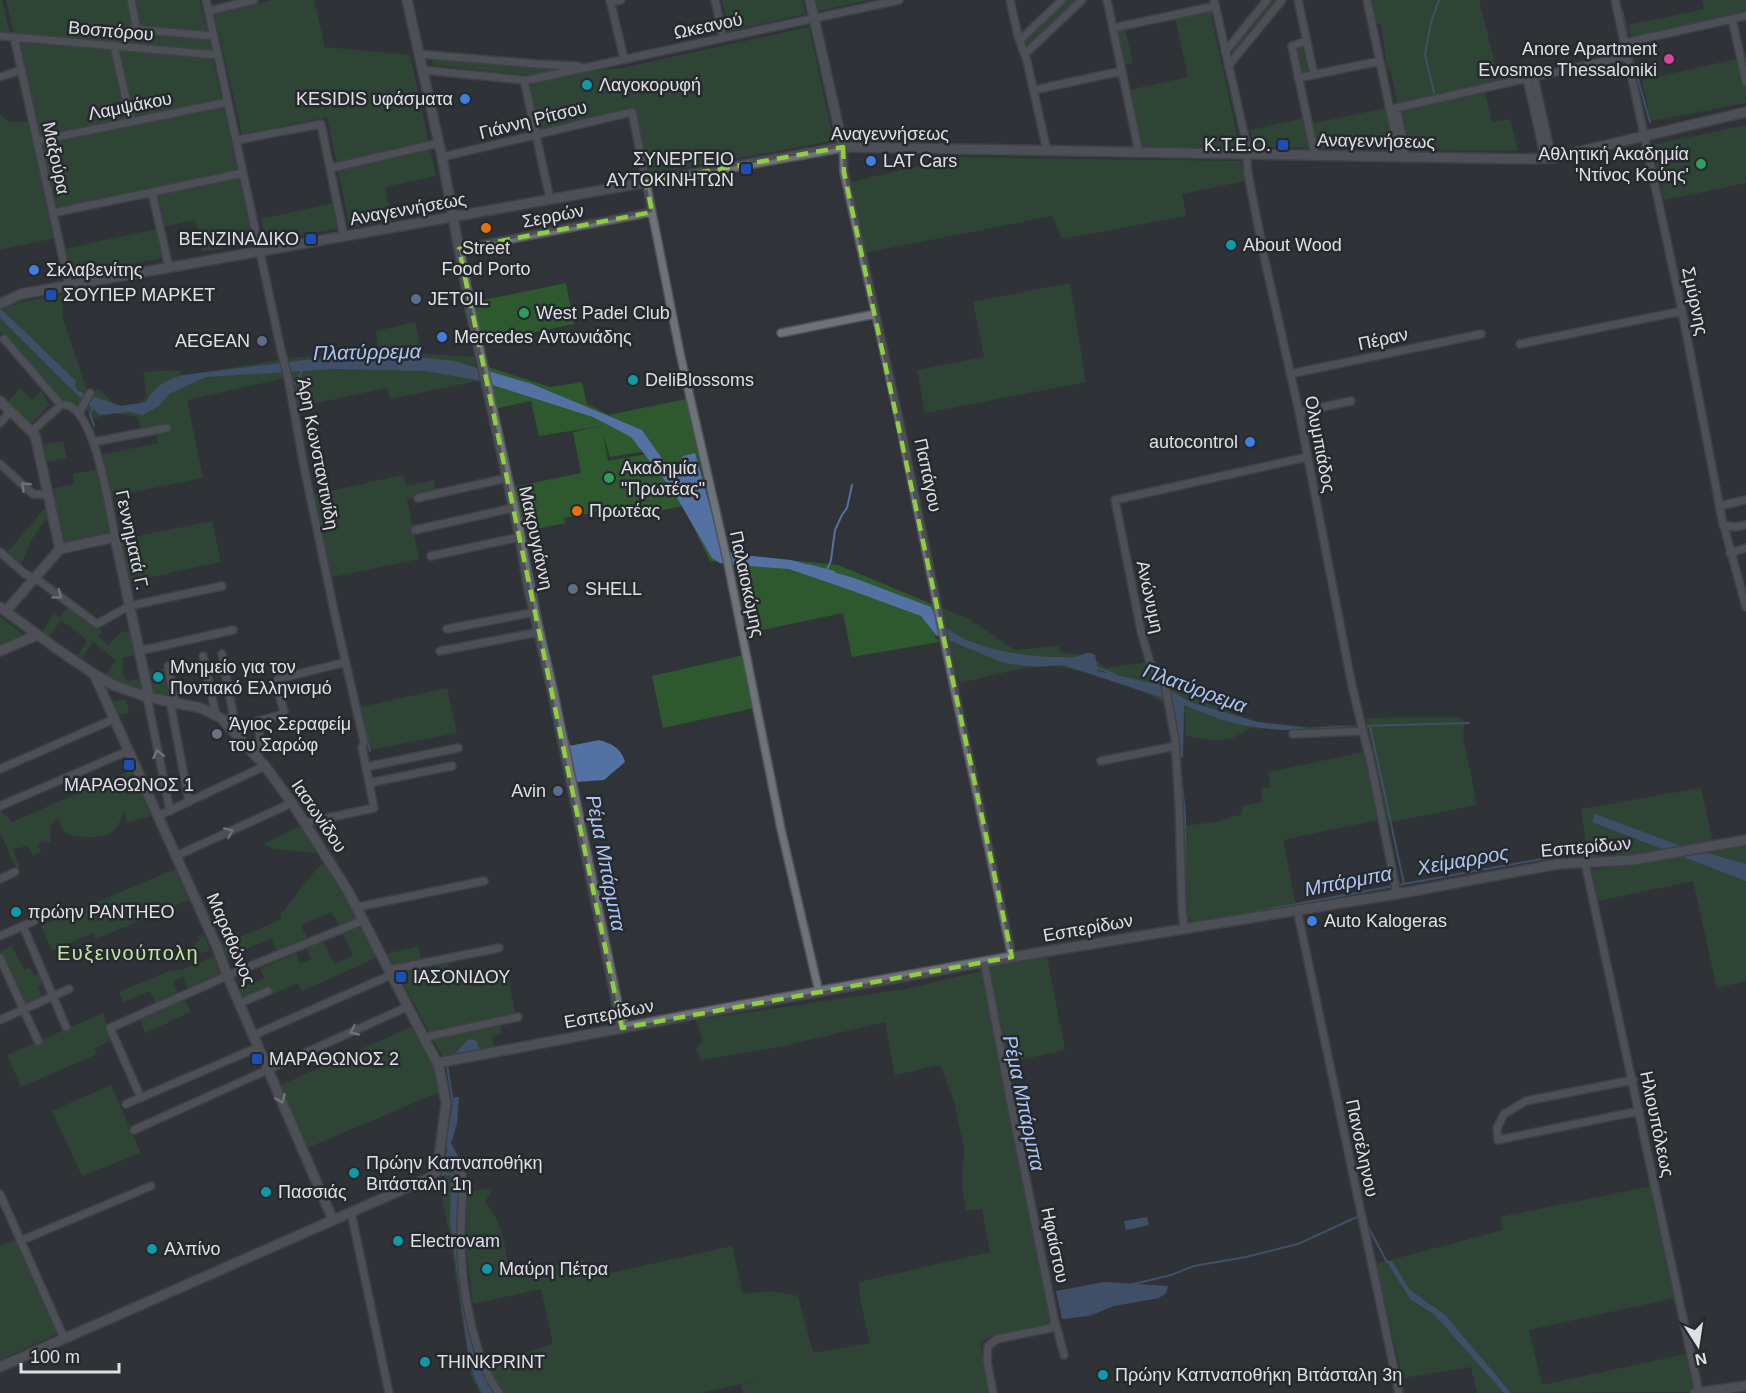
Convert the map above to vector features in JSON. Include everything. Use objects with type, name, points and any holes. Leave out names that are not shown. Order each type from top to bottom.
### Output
[{"type":"street","name":"Βοσπόρου","points":[[131,0],[134,29],[214,36]]},
{"type":"street","name":"Άρη Κωνσταντινίδη","points":[[206,0],[364,742],[362,747],[374,808],[304,823]]},
{"type":"street","points":[[208,11],[254,0]]},
{"type":"street","name":"Μακρυγιάννη","points":[[406,0],[439,143],[481,361],[520,537],[621,1028]]},
{"type":"street","points":[[621,0],[610,1],[624,58]]},
{"type":"street","points":[[715,0],[723,38]]},
{"type":"street","name":"Παπάγου","points":[[810,0],[843,147],[844,172],[900,424],[1012,957]]},
{"type":"street","name":"Ωκεανού","points":[[521,80],[815,19],[866,4],[899,0]]},
{"type":"street","points":[[1010,0],[1034,90],[1047,151]]},
{"type":"street","points":[[1020,40],[1062,0]]},
{"type":"street","points":[[1025,54],[1082,0]]},
{"type":"street","points":[[1107,0],[1139,153]]},
{"type":"street","points":[[1226,52],[1267,0]]},
{"type":"street","points":[[1228,66],[1282,0]]},
{"type":"street","points":[[1298,0],[1314,75]]},
{"type":"street","points":[[1367,0],[1391,109],[1398,116],[1403,158]]},
{"type":"street","name":"Σμύρνης","points":[[1615,0],[1682,311],[1723,525],[1746,607]]},
{"type":"street","points":[[1113,28],[1215,3]]},
{"type":"street","name":"Ολυμπιάδος","points":[[1215,3],[1248,154],[1250,181],[1299,412],[1352,686],[1397,894]]},
{"type":"street","points":[[1624,43],[1746,16]]},
{"type":"street","points":[[1732,19],[1746,82]]},
{"type":"street","name":"Βοσπόρου","points":[[0,36],[219,55]]},
{"type":"street","name":"Μαξούρα","points":[[14,38],[69,286]]},
{"type":"street","points":[[1306,41],[1292,46],[1315,156]]},
{"type":"street","points":[[114,46],[131,121]]},
{"type":"street","points":[[418,54],[586,66]]},
{"type":"street","points":[[1391,109],[1627,56]]},
{"type":"street","points":[[1298,78],[1380,61]]},
{"type":"street","points":[[0,77],[21,70]]},
{"type":"street","points":[[422,70],[521,80],[550,200]]},
{"type":"street","points":[[1034,90],[1122,71]]},
{"type":"street","points":[[1531,78],[1548,158]]},
{"type":"street","name":"Λαμψάκου","points":[[37,141],[228,102]]},
{"type":"street","name":"Γιάννη Ρίτσου","points":[[442,158],[632,112]]},
{"type":"street","name":"Παλαιοκώμης","points":[[632,112],[680,353],[728,564],[781,829],[819,992]]},
{"type":"street","name":"Αναγεννήσεως","points":[[3,302],[21,294],[843,147],[1403,158],[1548,158],[1746,112]]},
{"type":"street","points":[[237,140],[321,124],[344,237]]},
{"type":"street","points":[[331,168],[439,143]]},
{"type":"street","points":[[53,213],[243,174]]},
{"type":"street","points":[[152,192],[169,268]]},
{"type":"street","name":"Σερρών","points":[[459,249],[652,212]]},
{"type":"street","points":[[1520,344],[1682,311]]},
{"type":"street","points":[[781,333],[875,314]]},
{"type":"street","name":"Πέραν","points":[[1290,374],[1481,334]]},
{"type":"street","points":[[4,339],[61,405]]},
{"type":"street","points":[[32,431],[61,405],[69,405],[79,413],[90,393]]},
{"type":"street","points":[[0,401],[32,431],[37,441],[60,549]]},
{"type":"street","points":[[1299,412],[1351,401]]},
{"type":"street","points":[[0,423],[10,411]]},
{"type":"street","name":"Γεννηματά Γ.","points":[[79,413],[93,442],[148,697]]},
{"type":"street","points":[[93,442],[167,428]]},
{"type":"street","name":"Ανώνυμη","points":[[1184,928],[1176,746],[1165,685],[1149,660],[1141,631],[1115,500],[1308,458]]},
{"type":"street","points":[[2,469],[33,494],[49,495]]},
{"type":"street","points":[[418,498],[507,478]]},
{"type":"street","points":[[1719,506],[1746,500]]},
{"type":"street","points":[[415,530],[513,508]]},
{"type":"street","points":[[1723,525],[1735,527],[1746,525]]},
{"type":"street","points":[[3,609],[60,549],[115,537]]},
{"type":"street","points":[[431,556],[520,537]]},
{"type":"street","points":[[1731,554],[1746,548]]},
{"type":"street","points":[[0,552],[27,575],[97,624],[129,606],[222,586]]},
{"type":"street","name":"Ιασωνίδου","points":[[3,609],[113,685],[148,697],[201,708],[216,715],[227,723],[265,766],[292,803],[358,907],[437,1064],[445,1090],[446,1103],[438,1165]]},
{"type":"street","points":[[447,629],[535,612]]},
{"type":"street","points":[[17,644],[22,634],[18,620]]},
{"type":"street","points":[[139,651],[233,630]]},
{"type":"street","points":[[440,651],[539,632]]},
{"type":"street","points":[[0,651],[38,635]]},
{"type":"street","points":[[222,654],[233,714],[227,723]]},
{"type":"street","points":[[203,656],[216,715]]},
{"type":"street","points":[[256,756],[261,749],[258,721],[280,715],[284,711],[276,683],[278,679],[346,662]]},
{"type":"street","points":[[168,666],[189,802]]},
{"type":"street","name":"Μαραθώνος","points":[[94,674],[217,947],[333,1220]]},
{"type":"street","points":[[103,695],[104,688],[113,685]]},
{"type":"street","points":[[148,697],[170,811]]},
{"type":"street","points":[[0,769],[114,718]]},
{"type":"street","points":[[1293,734],[1363,731]]},
{"type":"street","points":[[1101,761],[1176,746]]},
{"type":"street","points":[[366,767],[458,748]]},
{"type":"street","points":[[0,806],[128,751]]},
{"type":"street","points":[[158,816],[265,766]]},
{"type":"street","points":[[369,783],[452,766]]},
{"type":"street","points":[[176,856],[292,803]]},
{"type":"street","name":"Εσπερίδων","points":[[437,1064],[1012,957],[1397,894],[1548,866],[1646,858],[1746,840]]},
{"type":"street","name":"Ηλιουπόλεως","points":[[1585,863],[1633,1080],[1697,1393]]},
{"type":"street","points":[[0,879],[15,872]]},
{"type":"street","points":[[358,907],[484,881]]},
{"type":"street","name":"Πανσέληνου","points":[[1297,909],[1399,1393]]},
{"type":"street","points":[[141,1098],[110,1028],[227,975],[364,920]]},
{"type":"street","points":[[0,936],[34,921]]},
{"type":"street","points":[[22,926],[66,1027]]},
{"type":"street","points":[[252,1030],[390,973],[499,948]]},
{"type":"street","points":[[0,958],[38,1041]]},
{"type":"street","name":"Ηφαίστου","points":[[984,962],[1055,1322],[1064,1355]]},
{"type":"street","points":[[0,1020],[69,988]]},
{"type":"street","points":[[240,1003],[268,991]]},
{"type":"street","points":[[134,1130],[407,1007]]},
{"type":"street","points":[[424,1039],[518,1017]]},
{"type":"street","points":[[126,1104],[259,1047]]},
{"type":"street","points":[[1633,1080],[1526,1101],[1504,1114],[1499,1121],[1498,1140],[1639,1111]]},
{"type":"street","points":[[0,1367],[431,1177],[438,1165],[452,1167],[460,1171],[462,1175],[460,1241],[467,1302],[481,1362],[499,1393]]},
{"type":"street","points":[[20,1241],[151,1186]]},
{"type":"street","points":[[0,1194],[64,1338]]},
{"type":"street","points":[[351,1212],[389,1393]]},
{"type":"street","points":[[993,1393],[987,1361],[988,1346],[997,1339],[1051,1328],[1055,1322]]},
{"type":"street","points":[[1697,1393],[1746,1386]]},
{"type":"highlighted area","points":[[843,147],[844,172],[1012,957],[622,1028],[459,249],[652,212],[646,182]]},
{"type":"green space","points":[[0,0],[2,0],[10,34],[0,33]]},
{"type":"green space","points":[[6,0],[200,0],[253,242],[202,252],[195,220],[162,227],[154,189],[56,209]]},
{"type":"green space","points":[[272,0],[314,0],[325,47],[410,55],[436,176],[385,187],[392,221],[350,228],[327,117],[242,134],[214,13]]},
{"type":"green space","points":[[722,0],[802,0],[806,14],[729,31]]},
{"type":"green space","points":[[816,0],[870,0],[819,11]]},
{"type":"green space","points":[[1065,0],[1078,0],[1027,48],[1024,38]]},
{"type":"green space","points":[[1272,0],[1277,0],[1235,53],[1231,49]]},
{"type":"green space","points":[[1371,0],[1479,0],[1499,80],[1483,84],[1492,122],[1510,119],[1518,151],[1254,147],[1250,130],[1304,118],[1306,125],[1385,108],[1387,115],[1399,112],[1390,68],[1387,68],[1381,24],[1376,24]]},
{"type":"green space","points":[[1702,0],[1746,0],[1746,14],[1635,39],[1631,36],[1628,25],[1704,9]]},
{"type":"green space","points":[[1210,11],[1240,148],[1141,146],[1129,90],[1188,77],[1175,18]]},
{"type":"green space","points":[[809,27],[832,141],[648,175],[633,109],[539,130],[527,75],[433,65],[432,57],[584,72],[622,68]]},
{"type":"green space","points":[[1125,29],[1133,63],[1123,65],[1116,31]]},
{"type":"green space","points":[[1302,44],[1308,73],[1300,75],[1294,46]]},
{"type":"green space","points":[[1741,58],[1746,81],[1746,103],[1651,121],[1642,80]]},
{"type":"green space","points":[[0,114],[8,122],[29,122],[55,238],[0,250]]},
{"type":"green space","name":"Αθλητική Ακαδημία 'Ντίνος Κούης'","points":[[1746,125],[1746,183],[1664,200],[1652,145]]},
{"type":"green space","points":[[950,157],[1241,161],[1245,181],[1182,194],[1186,216],[1062,239],[1052,216],[864,253],[851,182]]},
{"type":"green space","points":[[335,203],[340,228],[266,241],[261,219]]},
{"type":"green space","points":[[156,229],[162,258],[71,275],[64,249]]},
{"type":"green space","name":"West Padel Club","points":[[566,283],[574,324],[483,343],[474,302]]},
{"type":"green space","points":[[1070,283],[1086,382],[925,413],[917,370],[984,357],[973,302]]},
{"type":"green space","points":[[63,295],[62,316],[87,390],[87,395],[79,406],[60,398],[0,331],[0,312],[14,304]]},
{"type":"green space","points":[[415,322],[422,354],[476,357],[477,381],[390,399],[388,390],[385,388],[295,408],[289,377],[187,400],[203,478],[109,497],[100,455],[158,443],[155,428],[141,431],[138,417],[115,413],[93,418],[85,408],[98,388],[115,405],[137,406],[147,397],[143,372],[180,370],[182,376],[297,357],[379,356],[376,331]]},
{"type":"green space","points":[[488,367],[550,387],[582,382],[587,404],[609,415],[686,399],[718,550],[730,554],[838,565],[934,605],[940,637],[934,635],[939,642],[852,657],[843,613],[748,633],[735,565],[773,567],[710,561],[683,506],[619,519],[617,508],[564,518],[565,523],[536,529],[534,522],[521,525],[513,487],[581,473],[573,432],[601,426],[539,436],[531,401],[494,409]],"holes":[[[603,434],[610,457],[646,451],[647,454],[608,461]]]},
{"type":"green space","points":[[20,388],[32,399],[41,391],[49,405],[31,424],[7,403]]},
{"type":"green space","points":[[63,441],[67,458],[46,462],[43,445]]},
{"type":"green space","points":[[98,470],[111,532],[63,544],[51,489],[74,484],[73,474]]},
{"type":"green space","points":[[403,475],[406,486],[434,480],[436,492],[407,499],[419,559],[328,578],[312,495]]},
{"type":"green space","points":[[44,509],[48,517],[32,539],[20,566],[6,554]]},
{"type":"green space","points":[[212,521],[221,562],[128,582],[119,540]]},
{"type":"green space","points":[[68,607],[102,631],[98,637],[109,645],[120,633],[132,631],[137,655],[122,658],[124,677],[127,681],[142,678],[145,693],[105,676],[116,660],[93,642],[82,658],[78,655],[86,643],[85,638],[61,620],[48,638],[41,633],[54,614],[60,618]]},
{"type":"green space","points":[[942,608],[969,619],[1015,650],[1058,646],[1061,652],[1091,656],[1106,668],[1149,662],[1172,689],[1255,722],[1312,727],[1359,726],[1318,731],[1249,728],[1234,737],[1211,740],[1186,736],[1185,713],[1119,680],[1043,663],[960,683],[946,639]]},
{"type":"green space","points":[[0,617],[25,636],[0,647]]},
{"type":"green space","points":[[744,655],[755,708],[663,728],[652,676]]},
{"type":"green space","points":[[166,668],[172,698],[150,694],[146,672]]},
{"type":"green space","points":[[447,688],[457,733],[365,751],[356,708]]},
{"type":"green space","points":[[126,699],[129,713],[115,715],[109,702]]},
{"type":"green space","points":[[1459,717],[1465,723],[1463,737],[1477,805],[1386,823],[1366,718]]},
{"type":"green space","points":[[1364,752],[1378,820],[1283,840],[1296,906],[1195,923],[1188,918],[1183,826],[1216,822],[1242,814],[1242,806],[1262,802],[1261,788],[1271,787],[1268,772]]},
{"type":"green space","points":[[131,770],[151,816],[129,822],[126,820],[124,810],[115,830],[105,836],[93,837],[68,833],[63,830],[58,818],[51,826],[50,842],[42,842],[38,846],[41,850],[39,853],[34,856],[28,846],[13,849],[19,865],[19,875],[0,832],[0,810],[12,822]]},
{"type":"green space","points":[[1701,788],[1713,842],[1746,844],[1746,981],[1717,988],[1693,881],[1598,901],[1591,870],[1673,857],[1617,859],[1615,850],[1587,850],[1581,809]]},
{"type":"green space","points":[[301,826],[318,851],[315,853],[274,849],[263,844]]},
{"type":"green space","points":[[326,863],[344,891],[328,899],[345,892],[359,920],[340,927],[332,912],[301,925],[308,940],[278,953],[271,938],[222,960],[216,947],[282,919],[280,915],[319,866]]},
{"type":"green space","points":[[175,869],[189,900],[96,939],[93,933],[52,951],[41,926]]},
{"type":"green space","points":[[361,927],[376,958],[302,991],[298,983],[272,994],[270,989],[241,1001],[236,991],[264,978],[260,969],[296,953],[300,964],[311,959],[306,948],[323,941],[334,964],[353,956],[342,931]]},
{"type":"green space","points":[[204,935],[221,975],[188,990],[183,977],[173,981],[178,994],[156,1004],[150,991],[123,1002],[119,992],[169,971],[181,970],[213,957],[210,950],[198,954],[194,944],[200,941],[198,936]]},
{"type":"green space","points":[[12,946],[24,970],[30,968],[35,976],[41,974],[45,983],[38,987],[42,997],[26,1006],[0,951]]},
{"type":"green space","points":[[418,946],[427,984],[440,981],[436,960],[447,958],[452,982],[507,972],[516,1018],[499,1021],[502,1033],[492,1036],[495,1049],[444,1059],[387,954]]},
{"type":"green space","points":[[1047,957],[1065,1050],[1007,1063],[988,967]]},
{"type":"green space","points":[[981,971],[1051,1321],[1050,1324],[988,1338],[980,1343],[990,1393],[743,1393],[741,1385],[767,1378],[701,1393],[504,1393],[488,1369],[488,1364],[553,1344],[541,1289],[473,1304],[466,1248],[467,1192],[493,1188],[485,1202],[500,1227],[509,1275],[583,1259],[588,1278],[732,1246],[743,1294],[772,1291],[798,1296],[813,1353],[870,1343],[860,1298],[859,1282],[990,1252],[982,1210],[966,1210],[962,1188],[964,1149],[954,1101],[940,1065],[895,1075],[885,1022],[784,1046],[701,1060],[696,1049],[703,1042],[696,1020],[906,989]]},
{"type":"green space","points":[[184,998],[191,1012],[145,1033],[139,1018]]},
{"type":"green space","points":[[103,1013],[112,1040],[95,1048],[97,1054],[21,1087],[7,1055]]},
{"type":"green space","points":[[411,1027],[435,1067],[440,1092],[307,1148],[279,1086]]},
{"type":"green space","points":[[111,1085],[141,1153],[82,1176],[52,1111]]},
{"type":"green space","points":[[452,1173],[480,1373],[493,1393],[480,1393],[471,1376],[449,1233],[439,1184],[447,1174]]},
{"type":"green space","points":[[1651,1186],[1674,1298],[1529,1330],[1542,1385],[1686,1354],[1694,1392],[1477,1393],[1471,1367],[1403,1378],[1375,1264],[1503,1230],[1500,1217]]},
{"type":"green space","points":[[16,1240],[59,1333],[0,1360],[0,1246]]},
{"type":"water","points":[[0,308],[76,381],[75,386],[78,391],[121,406],[146,402],[161,384],[183,375],[313,359],[372,359],[408,356],[454,361],[532,384],[642,430],[665,463],[678,471],[687,469],[683,456],[695,453],[719,539],[728,551],[734,554],[791,560],[854,578],[931,607],[939,621],[952,632],[987,647],[1026,655],[1077,657],[1090,653],[1095,655],[1098,671],[1161,685],[1190,702],[1258,722],[1309,728],[1358,725],[1307,730],[1273,729],[1223,720],[1184,705],[1183,756],[1180,760],[1177,733],[1169,700],[1063,665],[1035,667],[1004,663],[936,635],[921,616],[789,569],[720,563],[712,558],[673,491],[631,437],[593,417],[477,380],[425,371],[335,369],[206,377],[169,394],[159,406],[143,415],[129,412],[100,415],[0,318]]},
{"type":"water","points":[[599,740],[615,747],[625,762],[604,780],[576,782],[569,746]]},
{"type":"water","points":[[1595,814],[1681,846],[1746,864],[1746,881],[1592,822]]},
{"type":"water","points":[[468,1039],[477,1041],[478,1047],[484,1050],[484,1057],[450,1060]]},
{"type":"water","points":[[454,1097],[459,1097],[457,1124],[451,1143],[464,1167],[463,1260],[484,1370],[499,1393],[482,1393],[469,1360],[450,1222],[451,1175],[441,1176]]},
{"type":"water","points":[[1147,1217],[1149,1225],[1126,1230],[1124,1221]]},
{"type":"water","points":[[1392,1261],[1410,1290],[1445,1315],[1511,1393],[1504,1393],[1434,1314],[1411,1300],[1387,1262]]},
{"type":"water","points":[[1104,1282],[1168,1286],[1166,1293],[1159,1298],[1114,1306],[1089,1316],[1062,1319],[1056,1291]]},
{"type":"waterway","points":[[1435,97],[1425,55],[1431,22],[1439,0]]},
{"type":"waterway","points":[[1619,3],[1650,122]]},
{"type":"waterway","points":[[297,411],[294,385],[302,371]]},
{"type":"waterway","points":[[93,406],[90,414],[94,426]]},
{"type":"waterway","name":"Ρέμα Μπάρμπα","points":[[499,422],[517,501]]},
{"type":"waterway","points":[[827,570],[831,560],[835,530],[847,508],[852,485]]},
{"type":"waterway","name":"Ρέμα Μπάρμπα","points":[[527,551],[548,654]]},
{"type":"waterway","name":"Πλατύρρεμα","points":[[808,565],[834,572]]},
{"type":"waterway","points":[[332,587],[370,751]]},
{"type":"waterway","name":"Πλατύρρεμα","points":[[1096,667],[1116,675]]},
{"type":"waterway","name":"Πλατύρρεμα","points":[[1364,726],[1469,723]]},
{"type":"waterway","name":"Χείμαρρος","points":[[1370,726],[1404,884],[1569,854],[1600,857]]},
{"type":"waterway","name":"Ρέμα Μπάρμπα","points":[[566,736],[570,747]]},
{"type":"waterway","name":"Ρέμα Μπάρμπα","points":[[1179,755],[1185,814],[1185,893]]},
{"type":"waterway","name":"Ρέμα Μπάρμπα","points":[[578,780],[576,782],[580,804]]},
{"type":"waterway","name":"Ρέμα Μπάρμπα","points":[[583,818],[606,930]]},
{"type":"waterway","name":"Μπάρμπα","points":[[1244,914],[1404,884]]},
{"type":"waterway","name":"Ρέμα Μπάρμπα","points":[[610,947],[617,983]]},
{"type":"waterway","name":"Ρέμα Μπάρμπα","points":[[623,1012],[628,1023]]},
{"type":"waterway","points":[[447,1065],[453,1103]]},
{"type":"waterway","name":"Ρέμα Μπάρμπα","points":[[1130,1285],[1171,1275],[1194,1266],[1246,1257],[1298,1244],[1359,1216]]},
{"type":"waterway","name":"Ρέμα Μπάρμπα","points":[[1367,1225],[1387,1262]]},
{"type":"place","name":"Anore Apartment Evosmos Thessaloniki","points":[[1669,59]]},
{"type":"place","name":"Λαγοκορυφή","points":[[587,85]]},
{"type":"place","name":"KESIDIS υφάσματα","points":[[465,99]]},
{"type":"place","name":"K.T.E.O.","points":[[1283,145]]},
{"type":"place","name":"LAT Cars","points":[[871,161]]},
{"type":"place","name":"Αθλητική Ακαδημία 'Ντίνος Κούης'","points":[[1701,164]]},
{"type":"place","name":"ΣΥΝΕΡΓΕΙΟ ΑΥΤΟΚΙΝΗΤΩΝ","points":[[746,169]]},
{"type":"place","name":"Street Food Porto","points":[[486,228]]},
{"type":"place","name":"ΒΕΝΖΙΝΑΔΙΚΟ","points":[[311,239]]},
{"type":"place","name":"About Wood","points":[[1231,245]]},
{"type":"place","name":"Σκλαβενίτης","points":[[34,270]]},
{"type":"place","name":"ΣΟΥΠΕΡ ΜΑΡΚΕΤ","points":[[51,295]]},
{"type":"place","name":"JETOIL","points":[[416,299]]},
{"type":"place","name":"West Padel Club","points":[[524,313]]},
{"type":"place","name":"Mercedes Αντωνιάδης","points":[[442,337]]},
{"type":"place","name":"AEGEAN","points":[[262,341]]},
{"type":"place","name":"DeliBlossoms","points":[[633,380]]},
{"type":"place","name":"autocontrol","points":[[1250,442]]},
{"type":"place","name":"Ακαδημία \"Πρωτέας\"","points":[[609,478]]},
{"type":"place","name":"Πρωτέας","points":[[577,511]]},
{"type":"place","name":"SHELL","points":[[573,589]]},
{"type":"place","name":"Μνημείο για τον Ποντιακό Ελληνισμό","points":[[158,677]]},
{"type":"place","name":"Άγιος Σεραφείμ του Σαρώφ","points":[[217,734]]},
{"type":"place","name":"ΜΑΡΑΘΩΝΟΣ 1","points":[[129,765]]},
{"type":"place","name":"Avin","points":[[558,791]]},
{"type":"place","name":"πρώην PANTHEO","points":[[16,912]]},
{"type":"place","name":"Auto Kalogeras","points":[[1312,921]]},
{"type":"place","name":"ΙΑΣΟΝΙΔΟΥ","points":[[401,977]]},
{"type":"place","name":"ΜΑΡΑΘΩΝΟΣ 2","points":[[257,1059]]},
{"type":"place","name":"Πρώην Καπναποθήκη Βιτάσταλη 1η","points":[[354,1173]]},
{"type":"place","name":"Πασσιάς","points":[[266,1192]]},
{"type":"place","name":"Electrovam","points":[[398,1241]]},
{"type":"place","name":"Αλπίνο","points":[[152,1249]]},
{"type":"place","name":"Μαύρη Πέτρα","points":[[487,1269]]},
{"type":"place","name":"THINKPRINT","points":[[425,1362]]},
{"type":"place","name":"Πρώην Καπναποθήκη Βιτάσταλη 3η","points":[[1103,1375]]},
{"type":"district","name":"Ευξεινούπολη","points":[[128,953]]}]
